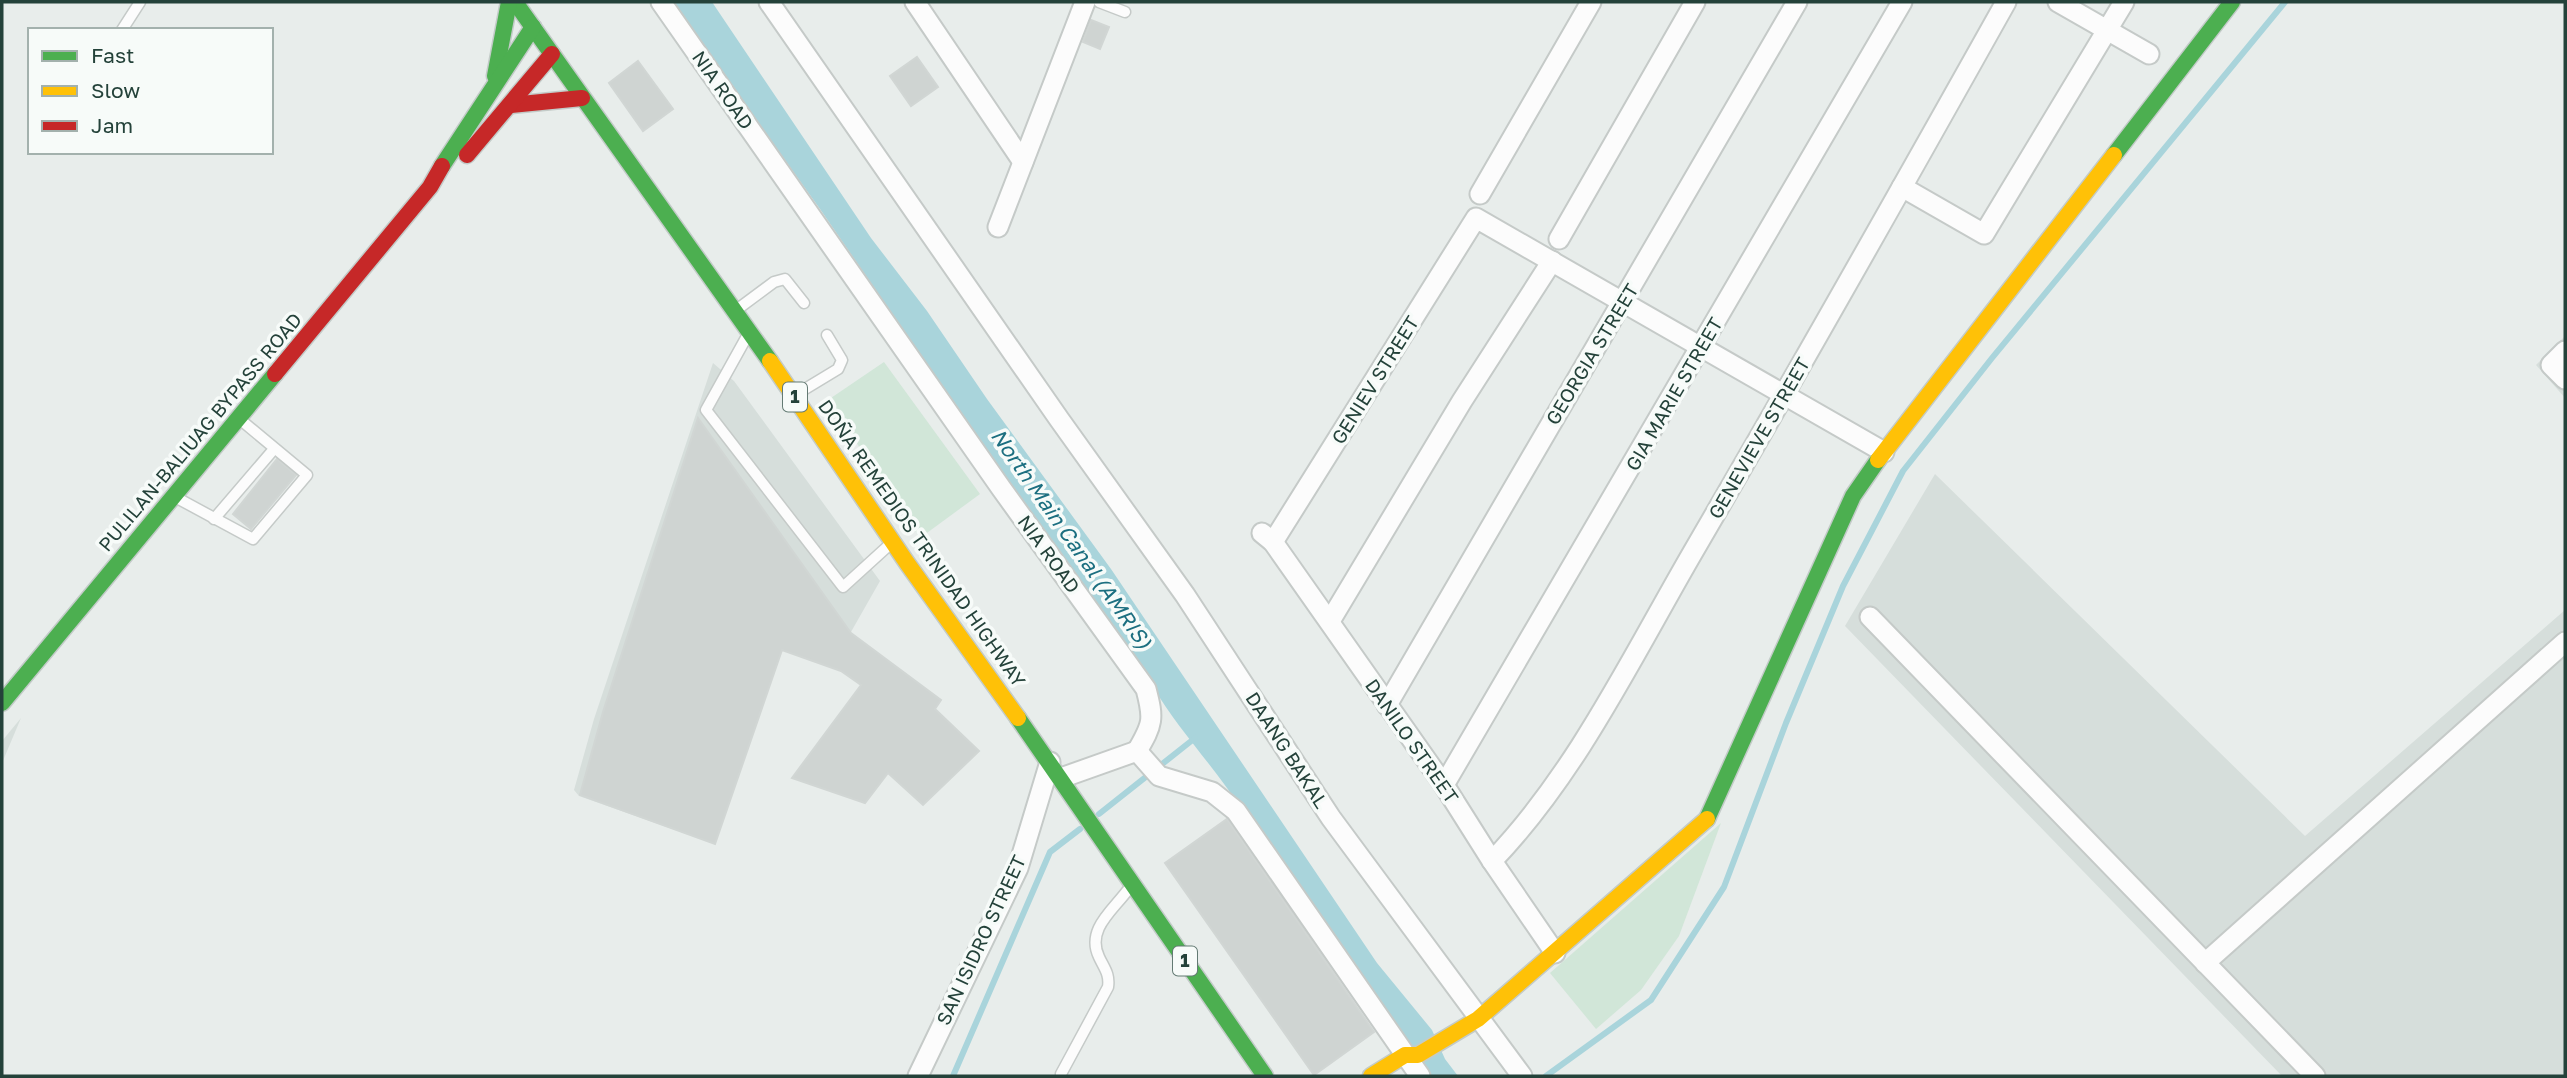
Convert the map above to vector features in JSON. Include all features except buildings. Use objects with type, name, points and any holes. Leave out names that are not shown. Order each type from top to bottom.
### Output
[{"type":"main road","points":[[493,90],[509,2]]},
{"type":"main road","name":"DOÑA REMEDIOS TRINIDAD HIGHWAY","points":[[515,2],[735,310],[1265,1076]]},
{"type":"main road","points":[[1371,1076],[1416,1063],[1478,1019],[1708,818],[1853,496],[1884,452],[2232,2]]},
{"type":"main road","name":"PULILAN-BALIUAG BYPASS ROAD","points":[[430,187],[454,143],[493,90],[533,27]]},
{"type":"main road","name":"PULILAN-BALIUAG BYPASS ROAD","points":[[2,703],[430,187],[464,159],[552,54]]},
{"type":"main road","points":[[510,105],[582,98]]},
{"type":"street","name":"NIA ROAD","points":[[661,2],[1146,690],[1153,714],[1148,733],[1148,764]]},
{"type":"street","name":"DAANG BAKAL","points":[[769,2],[1185,595],[1331,818],[1522,1076]]},
{"type":"street","points":[[915,2],[1023,162]]},
{"type":"street","points":[[998,227],[1085,2]]},
{"type":"street","points":[[1480,194],[1591,2]]},
{"type":"street","points":[[1559,239],[1695,2]]},
{"type":"street","name":"GEORGIA STREET","points":[[1387,705],[1797,2]]},
{"type":"street","name":"GIA MARIE STREET","points":[[1444,785],[1902,2]]},
{"type":"street","name":"GENEVIEVE STREET","points":[[1492,861],[1564,775],[1785,394],[2006,2]]},
{"type":"street","points":[[2058,2],[2149,54]]},
{"type":"street","points":[[1902,187],[1984,234],[2124,2]]},
{"type":"street","name":"GENIEV STREET","points":[[1268,538],[1476,218],[1552,261]]},
{"type":"street","points":[[1330,621],[1462,401],[1552,261],[1884,452]]},
{"type":"street","points":[[2565,351],[2551,365],[2565,379]]},
{"type":"street","name":"DANILO STREET","points":[[1268,538],[1330,621],[1444,785],[1555,953]]},
{"type":"street","points":[[1870,617],[2315,1076]]},
{"type":"street","points":[[2205,962],[2565,642]]},
{"type":"street","points":[[1055,770],[1148,764],[1212,792],[1236,811],[1416,1063]]},
{"type":"street","name":"SAN ISIDRO STREET","points":[[918,1076],[1017,868],[1055,770]]},
{"type":"lane","points":[[123,28],[140,2]]},
{"type":"lane","points":[[1099,2],[1125,12]]},
{"type":"lane","points":[[735,310],[774,282],[785,279],[804,303]]},
{"type":"lane","points":[[749,331],[706,410],[843,587],[893,542]]},
{"type":"lane","points":[[794,396],[838,369],[842,360],[827,335]]},
{"type":"lane","points":[[173,496],[253,539],[307,475],[238,418]]},
{"type":"lane","points":[[214,519],[274,449]]},
{"type":"lane","points":[[1061,1074],[1108,987],[1109,977],[1098,954],[1094,937],[1133,884]]},
{"type":"shaded area","points":[[2565,336],[2565,398],[2536,365]]},
{"type":"shaded area","points":[[713,363],[734,381],[880,581],[831,667],[781,650],[715,844],[579,796],[574,790],[594,719]]},
{"type":"shaded area","points":[[1935,474],[2305,836],[2565,610],[2565,1076],[2282,1076],[1845,626]]},
{"type":"shaded area","points":[[21,718],[2,763],[2,741]]},
{"type":"green space","points":[[884,362],[980,494],[920,538],[828,400]]},
{"type":"green space","points":[[1721,823],[1679,936],[1641,990],[1596,1029],[1550,973]]},
{"type":"water","name":"North Main Canal (AMRIS)","points":[[672,2],[712,2],[871,238],[927,311],[987,399],[1111,569],[1377,963],[1432,1030],[1445,1059],[1458,1076],[1429,1076],[1356,966],[1169,712],[820,209]]},
{"type":"waterway","points":[[1546,1076],[1651,1000],[1724,887],[1786,723],[1843,586],[1903,471],[1992,358],[2285,2]]},
{"type":"waterway","points":[[1099,814],[1195,738]]},
{"type":"waterway","points":[[953,1076],[1050,852],[1080,829]]},
{"type":"traffic: fast","points":[[495,76],[509,2]]},
{"type":"traffic: fast","points":[[515,2],[770,361]]},
{"type":"traffic: fast","points":[[2114,155],[2232,2]]},
{"type":"traffic: fast","points":[[442,166],[533,27]]},
{"type":"traffic: fast","points":[[2,703],[275,374]]},
{"type":"traffic: fast","points":[[1707,819],[1853,496],[1878,460]]},
{"type":"traffic: fast","points":[[1018,718],[1265,1076]]},
{"type":"traffic: slow","points":[[1878,460],[2114,155]]},
{"type":"traffic: slow","points":[[770,361],[907,563],[1018,718]]},
{"type":"traffic: slow","points":[[1371,1076],[1405,1055],[1418,1055],[1478,1019],[1707,819]]},
{"type":"traffic: jam","points":[[467,155],[552,54]]},
{"type":"traffic: jam","points":[[511,105],[582,98]]},
{"type":"traffic: jam","points":[[275,374],[430,187],[442,166]]}]
